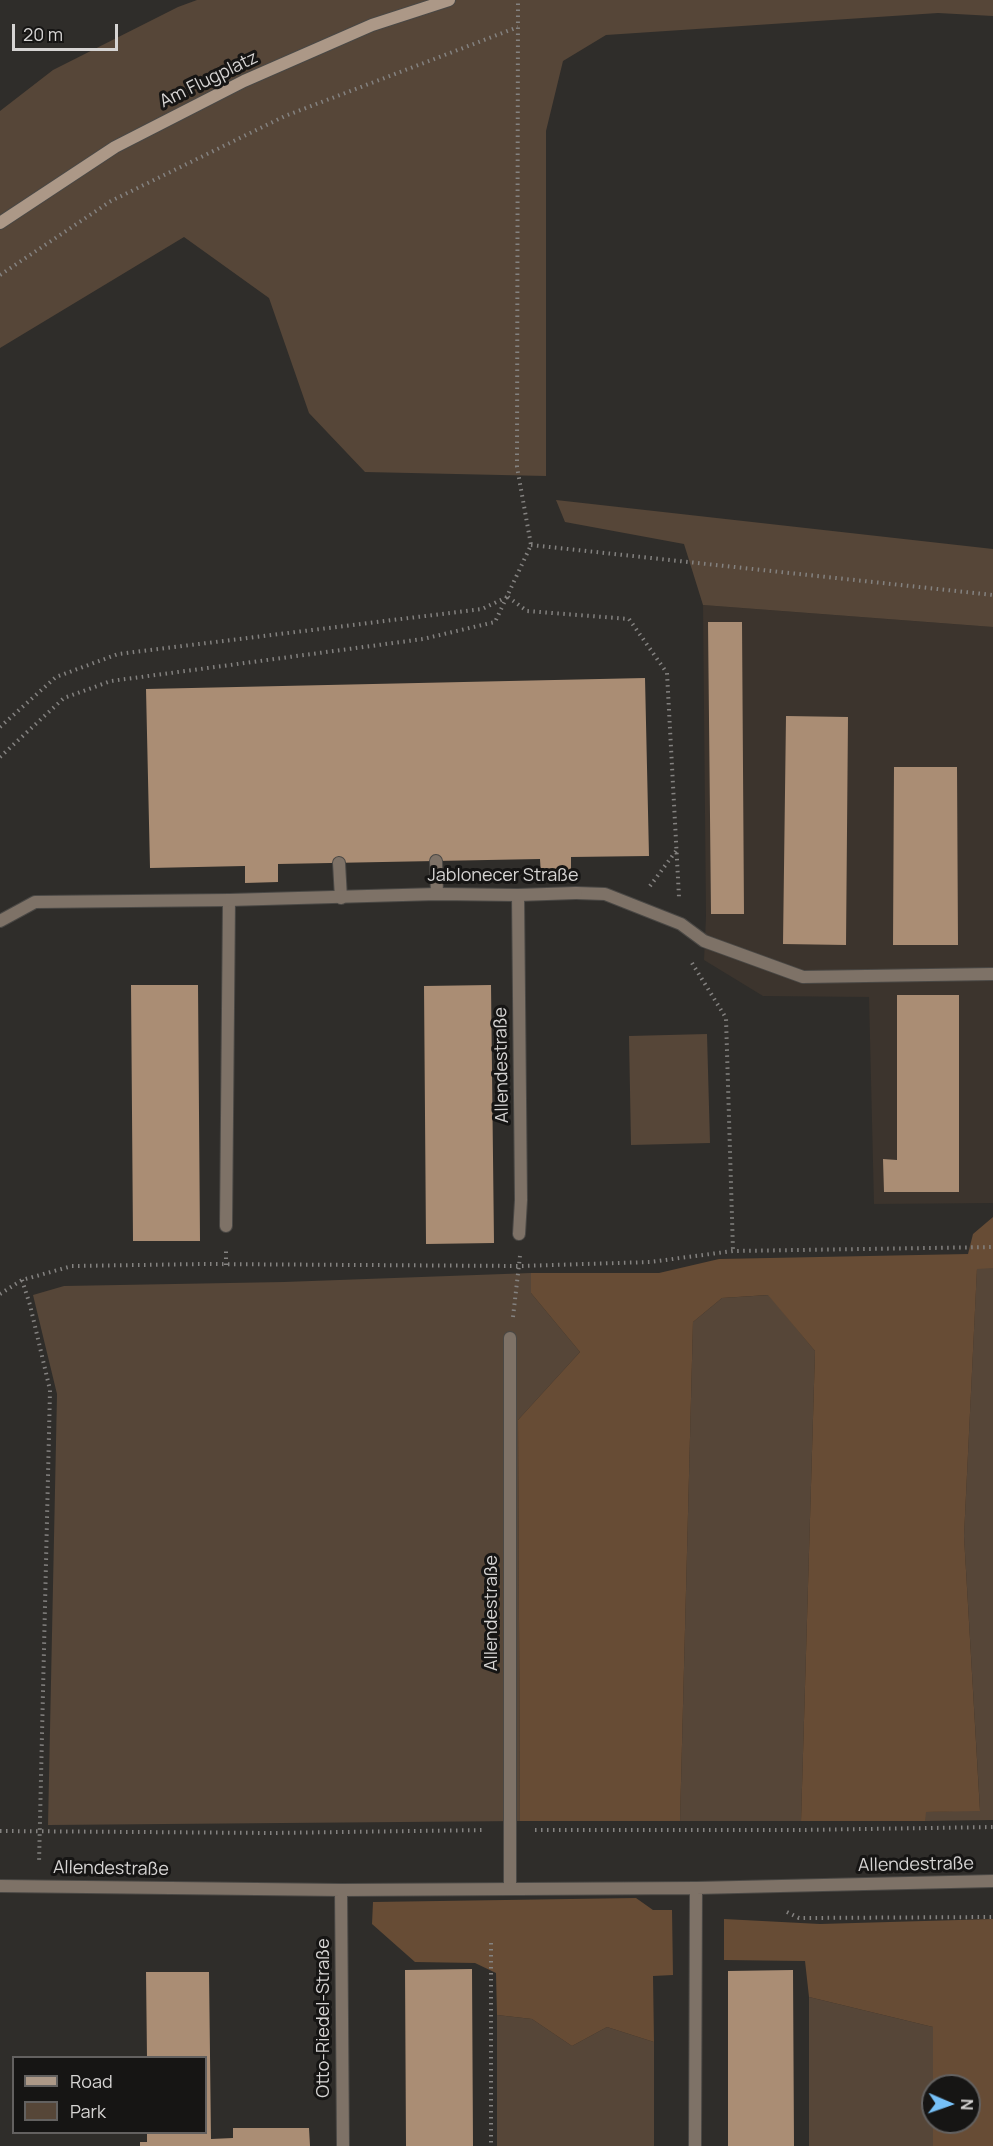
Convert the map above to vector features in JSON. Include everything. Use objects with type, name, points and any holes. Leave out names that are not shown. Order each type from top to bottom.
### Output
[{"type":"main road","name":"Am Flugplatz","points":[[0,223],[115,147],[244,81],[372,26],[449,0]]},
{"type":"street","points":[[436,861],[437,894]]},
{"type":"street","points":[[339,863],[341,898]]},
{"type":"street","name":"Jablonecer Straße","points":[[0,921],[35,902],[341,898],[437,894],[605,894],[681,924],[704,941],[803,977],[993,974]]},
{"type":"street","name":"Allendestraße","points":[[518,895],[521,1200],[519,1234]]},
{"type":"street","points":[[226,1226],[229,900]]},
{"type":"street","name":"Allendestraße","points":[[510,1338],[510,1888]]},
{"type":"street","name":"Allendestraße","points":[[0,1886],[341,1890],[696,1888],[993,1881]]},
{"type":"street","points":[[695,2146],[696,1888]]},
{"type":"street","name":"Otto-Riedel-Straße","points":[[341,1890],[342,2146]]},
{"type":"path","points":[[0,757],[64,698],[111,681],[423,639],[495,622],[531,545],[517,467],[518,0]]},
{"type":"path","points":[[0,275],[111,201],[285,116],[518,27]]},
{"type":"path","points":[[531,545],[993,595]]},
{"type":"path","points":[[0,727],[56,677],[118,654],[482,609],[508,597]]},
{"type":"path","points":[[508,597],[527,611],[629,619],[667,673],[681,924],[686,953],[726,1018],[733,1251]]},
{"type":"path","points":[[634,906],[676,851]]},
{"type":"path","points":[[0,1294],[22,1281],[72,1266],[203,1264],[520,1266],[650,1262],[733,1251],[993,1246]]},
{"type":"path","points":[[510,1338],[520,1266]]},
{"type":"path","points":[[22,1281],[50,1390],[39,1886]]},
{"type":"path","points":[[780,1908],[799,1918],[993,1917]]},
{"type":"path","points":[[491,1943],[492,2146]]},
{"type":"shaded area","points":[[703,605],[993,627],[993,1203],[874,1204],[869,997],[763,996],[704,960],[706,917]]},
{"type":"shaded area","points":[[993,1217],[993,1268],[977,1269],[964,1536],[980,1811],[926,1812],[925,1821],[801,1821],[815,1351],[768,1295],[722,1298],[693,1322],[680,1821],[520,1821],[518,1420],[580,1352],[531,1293],[531,1273],[659,1273],[719,1259],[968,1254],[973,1234]]},
{"type":"shaded area","points":[[636,1898],[653,1910],[672,1910],[673,1975],[653,1976],[654,2042],[607,2027],[572,2046],[532,2019],[497,2015],[496,1973],[475,1963],[415,1962],[372,1924],[373,1902]]},
{"type":"shaded area","points":[[724,1919],[820,1924],[993,1919],[993,2146],[933,2146],[933,2134],[981,2134],[981,2074],[933,2074],[933,2027],[809,1997],[805,1961],[724,1960]]},
{"type":"green space","points":[[197,0],[993,0],[993,16],[938,13],[606,35],[563,61],[546,131],[546,476],[365,472],[309,413],[269,298],[184,237],[0,348],[0,111],[53,70],[178,7]]},
{"type":"green space","points":[[556,500],[993,549],[993,627],[703,605],[684,544],[565,522]]},
{"type":"green space","points":[[707,1034],[710,1143],[631,1145],[629,1036]]},
{"type":"green space","points":[[977,1268],[993,1268],[993,1820],[925,1821],[925,1812],[980,1810],[964,1536]]},
{"type":"green space","points":[[531,1273],[531,1293],[580,1352],[518,1420],[520,1821],[48,1825],[57,1394],[33,1295],[64,1286],[284,1282]]},
{"type":"green space","points":[[769,1295],[815,1351],[801,1821],[680,1821],[693,1322],[722,1298]]},
{"type":"green space","points":[[809,1997],[933,2027],[933,2074],[921,2074],[921,2134],[933,2134],[933,2146],[809,2146]]},
{"type":"green space","points":[[497,2015],[532,2019],[572,2046],[607,2027],[654,2042],[654,2146],[497,2146]]},
{"type":"building","points":[[708,622],[742,622],[744,914],[711,914]]},
{"type":"building","points":[[645,678],[649,856],[571,857],[571,875],[541,875],[540,859],[278,864],[278,882],[245,883],[245,866],[150,868],[146,689]]},
{"type":"building","points":[[786,716],[848,717],[846,945],[783,944]]},
{"type":"building","points":[[894,767],[957,767],[958,945],[893,945]]},
{"type":"building","points":[[131,985],[198,985],[200,1241],[133,1241]]},
{"type":"building","points":[[491,985],[494,1243],[426,1244],[424,986]]},
{"type":"building","points":[[897,995],[959,995],[959,1192],[884,1192],[883,1159],[897,1160]]},
{"type":"building","points":[[472,1969],[473,2146],[406,2146],[405,1970]]},
{"type":"building","points":[[793,1970],[794,2146],[728,2146],[728,1971]]},
{"type":"building","points":[[146,1972],[209,1972],[211,2139],[233,2138],[233,2128],[309,2128],[310,2146],[140,2146],[140,2142],[147,2142],[147,2134],[207,2134],[207,2056],[147,2056]]}]
